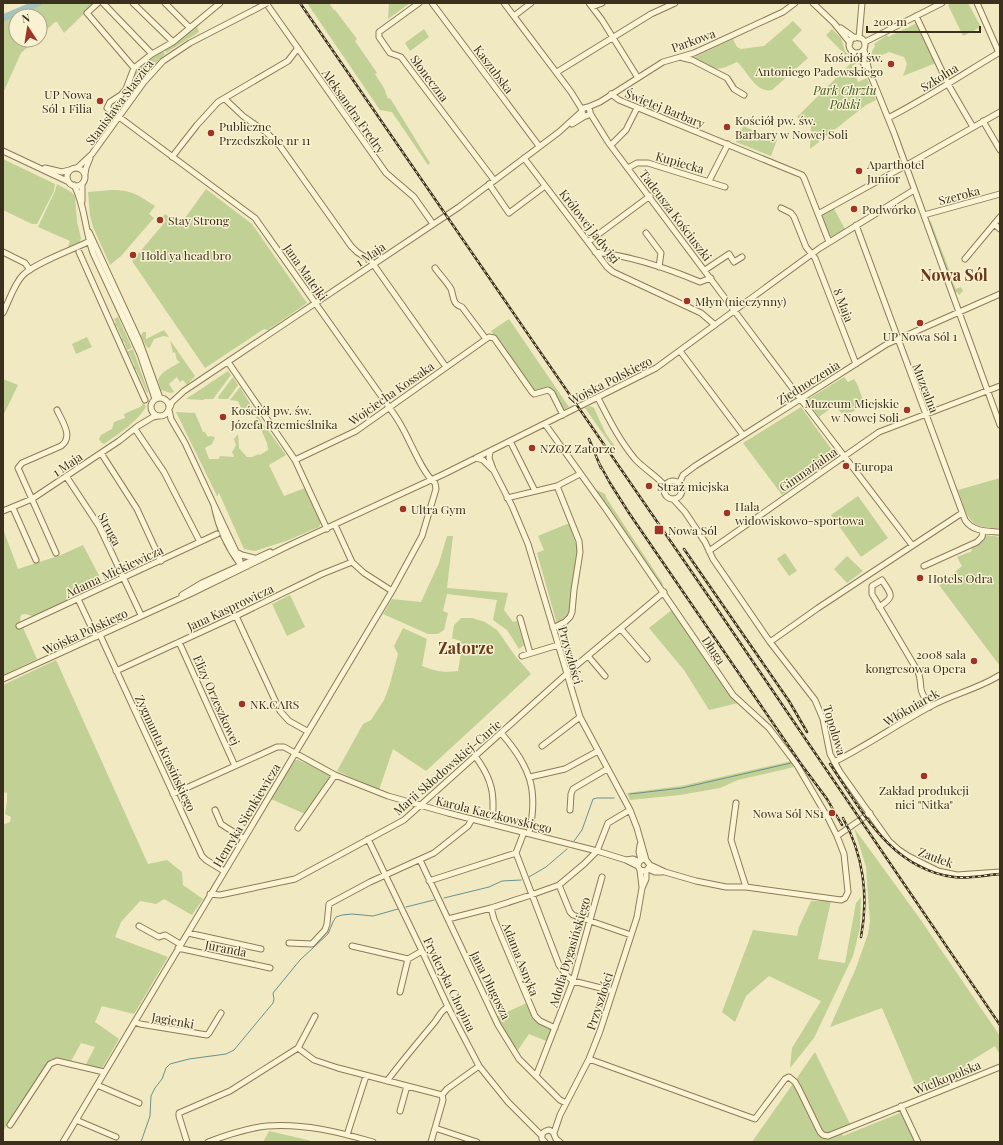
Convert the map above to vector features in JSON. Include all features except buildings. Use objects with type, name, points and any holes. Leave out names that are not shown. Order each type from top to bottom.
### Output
[{"type":"street","points":[[98,3],[87,13],[134,68]]},
{"type":"street","points":[[103,3],[152,54]]},
{"type":"street","points":[[133,3],[173,42]]},
{"type":"street","points":[[165,3],[190,28]]},
{"type":"street","points":[[118,116],[107,108],[108,104],[126,89],[134,68],[152,54],[173,42],[220,3]]},
{"type":"street","name":"Stanisława Staszica","points":[[78,168],[92,154],[118,116],[163,61],[190,43],[267,3]]},
{"type":"street","name":"Aleksandra Fredry","points":[[267,3],[386,173],[414,197],[433,224]]},
{"type":"street","name":"Słoneczna","points":[[419,3],[379,32],[379,36],[390,53],[401,57],[494,180]]},
{"type":"street","name":"Kaszubska","points":[[432,3],[539,146]]},
{"type":"street","name":"Tadeusza Kościuszki","points":[[504,3],[650,196],[800,399],[912,546]]},
{"type":"street","points":[[514,16],[531,3]]},
{"type":"street","points":[[602,3],[591,5],[638,78]]},
{"type":"street","points":[[557,72],[651,14],[675,3]]},
{"type":"street","name":"Parkowa","points":[[586,112],[611,94],[663,62],[694,53],[772,18],[790,8],[795,3]]},
{"type":"street","points":[[813,3],[834,23],[850,43],[851,49],[857,53],[868,71],[906,166],[1000,425]]},
{"type":"street","points":[[850,43],[857,38],[862,3]]},
{"type":"street","points":[[865,42],[942,3]]},
{"type":"street","points":[[977,3],[1000,53]]},
{"type":"street","points":[[916,16],[948,83],[973,127]]},
{"type":"street","points":[[834,23],[865,42]]},
{"type":"street","points":[[865,42],[864,50],[868,71]]},
{"type":"street","points":[[172,157],[207,112],[218,102],[288,61],[298,48]]},
{"type":"street","points":[[857,53],[864,50]]},
{"type":"street","name":"Szkolna","points":[[888,118],[1000,53]]},
{"type":"street","points":[[682,57],[692,60],[727,78],[734,88],[744,95]]},
{"type":"street","name":"Świętej Barbary","points":[[611,94],[619,100],[637,108],[802,174],[829,242]]},
{"type":"street","points":[[225,99],[243,116],[267,133],[280,146],[351,246],[373,264],[446,367]]},
{"type":"street","points":[[611,145],[626,130],[637,108]]},
{"type":"street","name":"1 Maja","points":[[160,398],[169,398],[184,391],[316,304],[433,224],[586,112]]},
{"type":"street","points":[[818,214],[1000,112]]},
{"type":"street","name":"Jana Matejki","points":[[118,116],[255,218],[390,408],[403,428],[431,480]]},
{"type":"street","points":[[983,121],[1000,150]]},
{"type":"street","points":[[709,181],[728,144]]},
{"type":"street","points":[[3,151],[71,184],[82,184]]},
{"type":"street","name":"Stanisława Staszica","points":[[84,174],[92,154]]},
{"type":"street","name":"Królowej Jadwigi","points":[[524,158],[607,267],[613,272],[701,314],[716,324]]},
{"type":"street","name":"Kupiecka","points":[[628,168],[637,163],[648,163],[709,181],[726,188]]},
{"type":"street","points":[[38,167],[62,172],[78,168],[81,169],[84,174],[85,179],[82,184],[82,208],[85,224],[91,241],[139,340],[160,398],[168,402],[171,419],[176,430],[187,448],[240,560],[240,564],[235,573]]},
{"type":"street","points":[[69,170],[67,177],[82,208]]},
{"type":"street","points":[[488,184],[509,213],[545,186]]},
{"type":"street","name":"Wojska Polskiego","points":[[3,679],[174,600],[202,583],[240,564],[327,529],[490,452],[656,368],[829,242],[914,190]]},
{"type":"street","name":"Szeroka","points":[[924,215],[1000,194]]},
{"type":"street","points":[[588,242],[650,196]]},
{"type":"street","points":[[781,208],[791,213],[794,217],[806,247],[812,254]]},
{"type":"street","points":[[966,259],[1000,217]]},
{"type":"street","points":[[994,224],[1000,229]]},
{"type":"street","name":"Muzealna","points":[[856,225],[965,520],[975,529],[1000,532]]},
{"type":"street","points":[[646,233],[661,253],[658,266]]},
{"type":"street","points":[[3,313],[21,277],[30,270],[91,241]]},
{"type":"street","points":[[3,252],[25,263],[30,270]]},
{"type":"street","points":[[79,252],[145,400]]},
{"type":"street","points":[[595,252],[619,254],[679,273],[700,282],[711,278]]},
{"type":"street","points":[[705,270],[728,254],[734,262],[742,257]]},
{"type":"street","name":"8 Maja","points":[[812,254],[815,258],[856,364]]},
{"type":"street","points":[[435,268],[451,290],[453,301],[457,306],[462,307],[486,340]]},
{"type":"street","name":"Zjednoczenia","points":[[679,484],[682,477],[690,469],[887,344],[1000,294]]},
{"type":"street","name":"Wojciecha Kossaka","points":[[296,460],[356,431],[489,337],[494,338],[534,394],[548,390],[550,391],[563,415]]},
{"type":"street","points":[[680,351],[743,435]]},
{"type":"street","points":[[228,362],[296,460],[327,529]]},
{"type":"street","name":"Gimnazjalna","points":[[709,551],[879,432],[1000,386]]},
{"type":"street","name":"1 Maja","points":[[170,408],[172,402],[184,391]]},
{"type":"street","points":[[160,398],[152,403],[151,408],[153,413],[160,416],[176,430]]},
{"type":"street","points":[[598,398],[612,426],[627,449],[636,460],[665,486],[665,494],[668,498],[673,499],[684,510]]},
{"type":"street","name":"1 Maja","points":[[136,427],[149,413],[151,408]]},
{"type":"street","points":[[160,416],[167,414],[170,408]]},
{"type":"street","points":[[56,553],[19,467],[22,463],[61,446],[65,442],[67,434],[57,410]]},
{"type":"street","name":"1 Maja","points":[[3,511],[32,499],[101,453],[136,427],[153,417],[160,416]]},
{"type":"street","name":"Długa","points":[[545,424],[664,592],[733,695],[769,728],[797,765],[837,836],[844,854],[848,892]]},
{"type":"street","points":[[136,427],[168,478],[200,542]]},
{"type":"street","points":[[510,441],[535,491]]},
{"type":"street","name":"Przyszłości","points":[[490,452],[489,458],[493,469],[528,544],[580,717],[630,810],[641,842],[643,865]]},
{"type":"street","points":[[101,453],[137,509],[162,561]]},
{"type":"street","points":[[476,458],[483,460],[493,469]]},
{"type":"street","points":[[507,498],[557,486],[580,474]]},
{"type":"street","name":"Struga","points":[[66,476],[99,526],[141,616]]},
{"type":"street","name":"Henryka Sienkiewicza","points":[[63,1142],[243,838],[392,591],[422,536],[434,493],[431,480]]},
{"type":"street","points":[[665,486],[673,481],[679,484],[682,491],[679,496],[673,499]]},
{"type":"street","points":[[553,628],[570,617],[572,612],[580,552],[579,541],[557,486]]},
{"type":"street","points":[[679,496],[684,510]]},
{"type":"street","points":[[13,508],[36,560]]},
{"type":"street","name":"Topolowa","points":[[684,510],[705,542],[720,570],[770,642],[810,692],[823,719],[828,747],[834,762],[893,845]]},
{"type":"street","points":[[770,642],[818,608],[962,513]]},
{"type":"street","points":[[335,525],[352,562],[364,573],[392,591]]},
{"type":"street","points":[[924,566],[978,542],[982,537],[983,531]]},
{"type":"street","name":"Adama Mickiewicza","points":[[19,626],[162,561],[217,534]]},
{"type":"street","name":"Wojska Polskiego","points":[[174,600],[182,598],[235,573],[290,545]]},
{"type":"street","points":[[236,554],[255,558]]},
{"type":"street","points":[[228,570],[233,564],[236,554]]},
{"type":"street","name":"Jana Kasprowicza","points":[[116,671],[236,616],[322,574],[352,562]]},
{"type":"street","points":[[240,564],[249,566]]},
{"type":"street","points":[[879,606],[891,597],[890,592],[882,580],[871,588],[872,594],[879,606],[919,673],[921,679],[921,690],[930,707]]},
{"type":"street","name":"Marii Skłodowskiej-Curie","points":[[210,894],[220,895],[295,879],[404,820],[588,656],[664,592]]},
{"type":"street","name":"Zygmunta Krasińskiego","points":[[78,599],[116,671],[202,856],[206,860],[224,870]]},
{"type":"street","points":[[236,616],[280,711],[289,720],[307,731]]},
{"type":"street","points":[[520,618],[530,653]]},
{"type":"street","points":[[621,629],[647,659]]},
{"type":"street","name":"Elizy Orzeszkowej","points":[[179,642],[235,766]]},
{"type":"street","points":[[522,656],[558,645]]},
{"type":"street","points":[[588,656],[605,676]]},
{"type":"street","name":"Włókniarek","points":[[834,762],[930,707],[1000,675]]},
{"type":"street","points":[[542,746],[580,717]]},
{"type":"street","points":[[429,881],[516,853],[526,833],[533,813],[530,777],[516,750],[501,733]]},
{"type":"street","name":"Karola Kaczkowskiego","points":[[173,794],[277,747],[284,747],[335,775],[388,796],[597,851],[696,881],[726,887],[746,887],[841,900],[845,898],[848,892]]},
{"type":"street","points":[[530,777],[565,769],[598,751]]},
{"type":"street","points":[[475,756],[487,773],[493,789],[494,805],[492,824]]},
{"type":"street","points":[[570,810],[571,794],[573,789],[607,769]]},
{"type":"street","points":[[298,828],[335,775]]},
{"type":"street","points":[[736,803],[731,840],[746,887]]},
{"type":"street","points":[[215,810],[221,824],[243,838]]},
{"type":"street","points":[[448,919],[491,908],[559,885],[597,851],[608,823],[630,810]]},
{"type":"street","points":[[837,836],[870,813]]},
{"type":"street","points":[[289,943],[312,944],[327,924],[329,904],[370,882],[434,853],[468,826],[472,819]]},
{"type":"street","name":"Fryderyka Chopina","points":[[368,839],[448,1007],[479,1066],[508,1102],[543,1140]]},
{"type":"street","points":[[641,842],[640,852],[646,879]]},
{"type":"street","name":"Zaułek","points":[[893,845],[918,862],[948,874],[964,875],[1000,872]]},
{"type":"street","points":[[633,859],[640,852]]},
{"type":"street","points":[[516,853],[559,965],[567,976],[573,981],[613,991]]},
{"type":"street","name":"Karola Kaczkowskiego","points":[[626,860],[633,859],[655,872],[666,872]]},
{"type":"street","name":"Jana Długosza","points":[[420,860],[498,1025],[519,1059],[560,1100],[566,1103]]},
{"type":"street","points":[[642,888],[643,865]]},
{"type":"street","points":[[642,888],[646,879],[655,872]]},
{"type":"street","name":"Adolfa Dygasińskiego","points":[[536,1076],[556,1028],[573,981],[602,877]]},
{"type":"street","points":[[559,885],[570,912],[576,917],[631,935]]},
{"type":"street","name":"Przyszłości","points":[[552,1142],[560,1115],[590,1059],[631,935],[640,904],[642,888]]},
{"type":"street","name":"Adama Asnyka","points":[[491,908],[494,919],[532,1012],[540,1021],[556,1028]]},
{"type":"street","name":"Juranda","points":[[139,926],[159,937],[165,935],[182,950],[270,968]]},
{"type":"street","points":[[188,933],[260,948]]},
{"type":"street","points":[[352,946],[408,958],[422,951]]},
{"type":"street","points":[[400,992],[408,958]]},
{"type":"street","points":[[387,1081],[438,1019],[442,1009],[448,1007]]},
{"type":"street","name":"Jagienki","points":[[135,1022],[207,1035],[221,1013]]},
{"type":"street","points":[[187,1142],[178,1116],[179,1113],[230,1091],[298,1048],[315,1016]]},
{"type":"street","points":[[298,1048],[314,1060],[366,1076],[442,1095]]},
{"type":"street","name":"Wielkopolska","points":[[590,1059],[754,1119],[785,1079],[789,1077],[795,1082],[799,1089],[820,1132],[823,1135],[828,1136],[1000,1067]]},
{"type":"street","points":[[10,1125],[50,1064],[57,1061],[104,1072]]},
{"type":"street","points":[[431,1142],[443,1100],[442,1095],[447,1088],[479,1066]]},
{"type":"street","points":[[347,1134],[366,1076]]},
{"type":"street","points":[[97,1085],[138,1103]]},
{"type":"street","points":[[400,1112],[407,1086]]},
{"type":"street","name":"Wielkopolska","points":[[901,1106],[918,1142]]},
{"type":"street","name":"Przyszłości","points":[[543,1140],[546,1130],[560,1115]]},
{"type":"street","points":[[76,1120],[116,1137]]},
{"type":"street","points":[[208,1142],[249,1129],[274,1126],[303,1126],[347,1134],[373,1142]]},
{"type":"street","points":[[531,1127],[551,1130],[560,1142]]},
{"type":"street","points":[[435,1128],[478,1142]]},
{"type":"green space","points":[[41,3],[95,3],[64,33],[57,22],[48,29],[48,8],[30,8]]},
{"type":"green space","points":[[307,3],[329,3],[357,39],[355,41],[377,73],[375,74],[384,88],[388,99],[390,98],[430,163],[428,165],[392,112],[380,110]]},
{"type":"green space","points":[[410,3],[388,19],[389,4]]},
{"type":"green space","points":[[952,3],[968,3],[981,27],[963,36],[948,5]]},
{"type":"green space","points":[[8,18],[8,48],[27,48],[21,53],[3,93],[3,20]]},
{"type":"green space","points":[[793,21],[802,30],[792,40],[808,58],[772,90],[766,90],[757,85],[737,62],[724,68],[714,68],[693,58],[733,39],[737,47],[741,49],[764,46]]},
{"type":"green space","points":[[917,23],[936,63],[903,76],[907,64],[904,57],[889,52],[870,60],[869,57],[875,46],[874,44],[887,35],[888,37]]},
{"type":"green space","points":[[197,26],[199,32],[166,53],[165,50]]},
{"type":"green space","points":[[424,29],[429,37],[410,51],[405,43]]},
{"type":"green space","name":"Park Chrztu Polski","points":[[832,29],[841,38],[845,51],[857,63],[852,66],[858,82],[867,78],[876,100],[866,105],[810,149],[811,124],[797,117],[852,62],[826,35]]},
{"type":"green space","points":[[163,51],[165,54],[136,84],[132,82],[140,66]]},
{"type":"green space","points":[[743,126],[777,140],[771,156],[736,142]]},
{"type":"green space","points":[[3,159],[55,184],[54,191],[37,224],[32,224],[3,210]]},
{"type":"green space","points":[[57,184],[75,196],[77,222],[81,238],[80,242],[70,247],[68,246],[70,241],[38,227]]},
{"type":"green space","points":[[206,189],[252,224],[307,303],[268,330],[264,329],[205,368],[132,261],[166,221],[162,218],[165,214],[180,225]]},
{"type":"green space","points":[[112,190],[130,192],[155,206],[149,214],[154,218],[121,256],[110,265],[93,227],[90,215],[88,192]]},
{"type":"green space","points":[[833,207],[845,229],[829,238],[820,214]]},
{"type":"green space","points":[[929,221],[931,222],[952,277],[957,275],[958,278],[952,281],[956,289],[961,287],[963,291],[959,295],[957,292],[955,293]]},
{"type":"green space","points":[[118,317],[132,348],[127,350],[124,342],[121,342],[120,340],[122,338],[117,326],[114,327],[113,324],[116,323],[114,319]]},
{"type":"green space","points":[[509,319],[569,407],[563,410],[553,391],[534,391],[491,331]]},
{"type":"green space","points":[[164,330],[169,337],[163,336],[154,339],[148,348],[141,335],[143,332],[146,332],[146,339]]},
{"type":"green space","points":[[87,337],[92,347],[76,354],[72,344]]},
{"type":"green space","points":[[170,340],[195,376],[187,385],[183,380],[180,382],[177,377],[169,384],[174,392],[171,393],[161,390],[158,380],[164,372],[180,362],[177,360],[175,352],[173,353]]},
{"type":"green space","points":[[133,349],[148,392],[147,393],[136,369],[134,370],[132,368],[135,366],[129,354],[127,355],[126,352]]},
{"type":"green space","points":[[228,371],[231,375],[213,399],[186,399]]},
{"type":"green space","points":[[233,377],[238,385],[228,399],[219,399],[218,397]]},
{"type":"green space","points":[[844,377],[848,382],[854,379],[864,403],[845,418],[835,405],[819,417],[807,400]]},
{"type":"green space","points":[[3,379],[18,385],[3,416]]},
{"type":"green space","points":[[240,387],[252,407],[251,408],[241,408],[238,401],[230,400]]},
{"type":"green space","points":[[142,403],[146,406],[139,417],[104,444],[102,443],[99,439],[101,435],[112,429],[114,422],[125,418],[124,414],[142,406]]},
{"type":"green space","points":[[590,406],[594,408],[606,434],[615,446],[613,448],[585,408]]},
{"type":"green space","points":[[801,407],[837,457],[782,495],[743,443]]},
{"type":"green space","points":[[176,412],[195,413],[203,432],[205,432],[208,437],[215,437],[212,444],[205,448],[209,459],[219,459],[220,456],[233,457],[232,452],[236,445],[234,439],[238,434],[239,448],[247,457],[260,455],[268,450],[267,443],[256,418],[257,415],[286,455],[269,465],[284,496],[305,488],[321,522],[319,527],[286,541],[255,551],[244,549],[219,493],[217,496]]},
{"type":"green space","points":[[1000,478],[1000,528],[989,528],[975,524],[970,520],[967,514],[958,490]]},
{"type":"green space","points":[[597,490],[605,494],[663,584],[662,587],[596,492]]},
{"type":"green space","points":[[858,496],[888,538],[861,557],[831,515]]},
{"type":"green space","points":[[567,524],[570,525],[578,551],[570,597],[570,611],[568,616],[557,624],[537,553],[544,550],[538,536]]},
{"type":"green space","points":[[3,529],[18,569],[61,555],[83,545],[104,585],[36,617],[25,614],[21,615],[21,623],[37,659],[3,675]]},
{"type":"green space","points":[[985,535],[1000,537],[1000,666],[939,585],[962,566],[957,557],[972,551],[971,548],[980,543]]},
{"type":"green space","points":[[447,536],[453,536],[447,588],[508,593],[504,610],[513,622],[517,621],[524,645],[519,649],[507,630],[493,620],[497,600],[447,594],[443,611],[448,613],[444,630],[438,634],[428,634],[383,614],[392,599],[421,602],[439,563]]},
{"type":"green space","points":[[785,553],[797,571],[789,576],[777,559]]},
{"type":"green space","points":[[847,556],[863,571],[847,583],[834,569]]},
{"type":"green space","points":[[290,595],[305,627],[287,636],[272,604]]},
{"type":"green space","points":[[673,609],[738,703],[709,710],[684,670],[649,628]]},
{"type":"green space","points":[[461,618],[472,618],[485,622],[497,630],[516,657],[531,674],[426,771],[393,749],[379,790],[337,771],[363,724],[371,720],[384,700],[398,654],[394,646],[403,628],[427,639],[422,666],[440,671],[458,671],[462,646],[460,641],[452,638],[454,625]]},
{"type":"green space","points":[[56,660],[148,864],[167,860],[182,872],[183,885],[203,899],[192,915],[164,899],[156,904],[140,901],[121,922],[115,937],[168,957],[134,1014],[102,1006],[95,1022],[119,1039],[101,1070],[85,1066],[95,1047],[81,1043],[70,1063],[51,1059],[3,1131],[3,823],[5,824],[10,822],[11,817],[5,814],[7,793],[3,792],[3,685]]},
{"type":"green space","points":[[295,760],[330,775],[331,777],[305,814],[271,799]]},
{"type":"green space","points":[[792,761],[794,767],[738,780],[720,788],[680,795],[630,800],[627,793],[681,786]]},
{"type":"green space","points":[[854,828],[918,916],[1000,1036],[1000,1055],[995,1046],[966,1064],[969,1076],[919,1095],[882,1008],[830,1027],[856,968],[868,934],[870,922],[866,867]]},
{"type":"green space","points":[[861,897],[860,928],[853,956],[814,1038],[790,1068],[792,1048],[821,1001],[769,976],[746,996],[735,1022],[722,1012],[753,930],[797,936],[799,927],[811,901],[831,901],[818,959],[845,963],[856,903]]},
{"type":"green space","points":[[527,1003],[533,1016],[553,1025],[549,1042],[529,1034],[518,1050],[512,1046],[496,1017]]},
{"type":"green space","points":[[815,1052],[850,1124],[840,1130],[843,1136],[900,1113],[905,1117],[917,1142],[752,1142]]},
{"type":"green space","points":[[269,1131],[316,1142],[263,1142]]},
{"type":"waterway","points":[[3,18],[38,3]]},
{"type":"waterway","points":[[630,794],[682,788],[791,763]]},
{"type":"waterway","points":[[574,841],[582,830],[593,799],[614,798]]},
{"type":"waterway","points":[[529,877],[546,867],[567,849]]},
{"type":"waterway","points":[[444,898],[489,887],[502,881],[521,880]]},
{"type":"waterway","points":[[406,907],[434,900]]},
{"type":"waterway","points":[[141,1142],[150,1116],[151,1096],[162,1079],[166,1068],[170,1064],[189,1059],[226,1054],[234,1050],[273,1003],[273,993],[300,960],[328,934],[336,917],[352,914],[373,916],[398,909]]},
{"type":"railway","points":[[300,3],[711,600],[1000,1025]]},
{"type":"railway","points":[[589,439],[601,468]]},
{"type":"railway","points":[[599,463],[629,513],[801,764],[827,799],[842,825]]},
{"type":"railway","points":[[684,549],[789,701],[807,732]]},
{"type":"railway","points":[[830,764],[880,835],[913,863],[932,872],[954,877],[1000,874]]},
{"type":"railway","points":[[843,818],[850,832],[860,861],[864,891],[861,937]]},
{"type":"place","name":"Kościół św. Antoniego Padewskiego","points":[[891,64]]},
{"type":"place","name":"UP Nowa Sól 1 Filia","points":[[100,101]]},
{"type":"place","name":"Kościół pw. św. Barbary w Nowej Soli","points":[[727,127]]},
{"type":"place","name":"Publiczne Przedszkole nr 11","points":[[211,133]]},
{"type":"place","name":"Aparthotel Junior","points":[[859,171]]},
{"type":"place","name":"Podwórko","points":[[854,209]]},
{"type":"place","name":"Stay Strong","points":[[160,220]]},
{"type":"place","name":"Hold ya head bro","points":[[133,255]]},
{"type":"place","name":"Młyn (nieczynny)","points":[[687,301]]},
{"type":"place","name":"UP Nowa Sól 1","points":[[920,323]]},
{"type":"place","name":"Muzeum Miejskie w Nowej Soli","points":[[907,410]]},
{"type":"place","name":"Kościół pw. św. Józefa Rzemieślnika","points":[[223,417]]},
{"type":"place","name":"NZOZ Zatorze","points":[[532,448]]},
{"type":"place","name":"Europa","points":[[846,466]]},
{"type":"place","name":"Straż miejska","points":[[649,486]]},
{"type":"place","name":"Ultra Gym","points":[[403,509]]},
{"type":"place","name":"Hala widowiskowo-sportowa","points":[[727,513]]},
{"type":"place","name":"Nowa Sól","points":[[659,530]]},
{"type":"place","name":"Hotels Odra","points":[[920,578]]},
{"type":"place","name":"2008 sala kongresowa Opera","points":[[974,661]]},
{"type":"place","name":"NK.CARS","points":[[242,704]]},
{"type":"place","name":"Zakład produkcji nici \"Nitka\"","points":[[924,776]]},
{"type":"place","name":"Nowa Sól NS1","points":[[832,813]]},
{"type":"district","name":"Nowa Sól","points":[[954,274]]},
{"type":"district","name":"Zatorze","points":[[466,647]]}]
